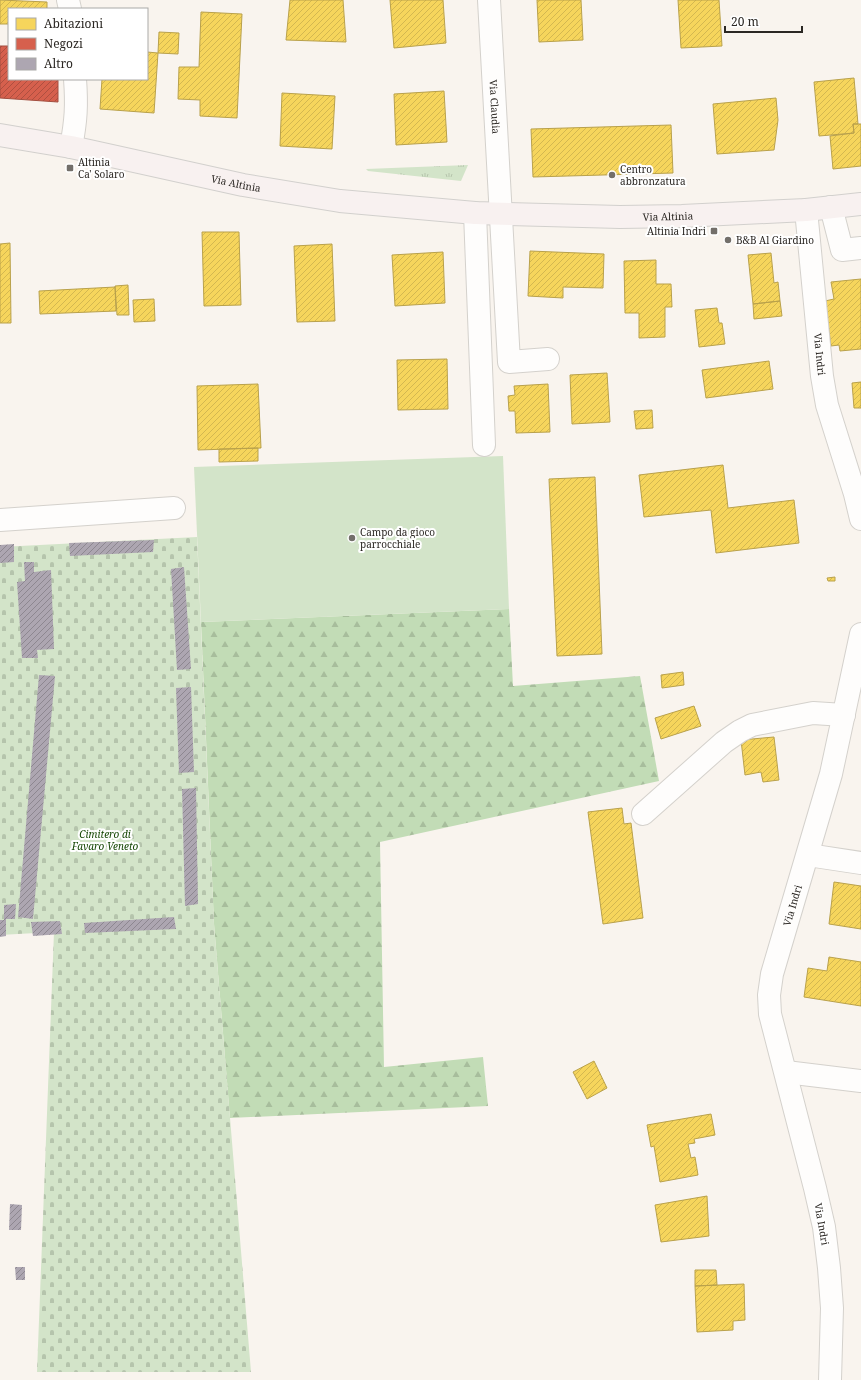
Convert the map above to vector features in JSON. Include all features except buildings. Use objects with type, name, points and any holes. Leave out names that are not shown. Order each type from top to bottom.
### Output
[{"type":"main road","name":"Via Altinia","points":[[0,134],[71,147],[243,184],[340,201],[475,213],[620,217],[742,214],[806,210],[861,204]]},
{"type":"street","name":"Via Claudia","points":[[489,0],[509,362],[548,359]]},
{"type":"street","points":[[71,147],[77,107],[75,80]]},
{"type":"street","points":[[831,207],[842,250],[861,248]]},
{"type":"street","name":"Via Indri","points":[[806,210],[822,376],[828,406],[858,493],[861,519]]},
{"type":"street","points":[[475,213],[484,445]]},
{"type":"street","points":[[0,520],[174,508]]},
{"type":"street","name":"Via Indri","points":[[830,1380],[832,1308],[824,1227],[786,1072],[770,1014],[769,995],[772,974],[831,774],[844,715],[856,683],[861,634]]},
{"type":"street","points":[[643,814],[724,742],[752,725],[813,714],[844,715]]},
{"type":"street","points":[[808,855],[861,863]]},
{"type":"street","points":[[786,1072],[861,1082]]},
{"type":"green space","points":[[468,165],[461,181],[368,171],[366,169]]},
{"type":"green space","name":"Campo da gioco parrocchiale","points":[[503,456],[509,609],[201,622],[194,467]]},
{"type":"green space","name":"Cimitero di Favaro Veneto","points":[[197,537],[214,924],[251,1372],[37,1372],[54,932],[0,935],[0,547]]},
{"type":"green space","points":[[509,609],[513,686],[640,676],[659,781],[380,842],[384,1067],[483,1057],[488,1106],[230,1118],[214,924],[201,622]]},
{"type":"place","name":"Altinia Ca' Solaro","points":[[70,168]]},
{"type":"place","name":"Centro abbronzatura","points":[[612,175]]},
{"type":"place","name":"Altinia Indri","points":[[714,231]]},
{"type":"place","name":"B&B Al Giardino","points":[[728,240]]},
{"type":"place","name":"Campo da gioco parrocchiale","points":[[352,538]]}]
